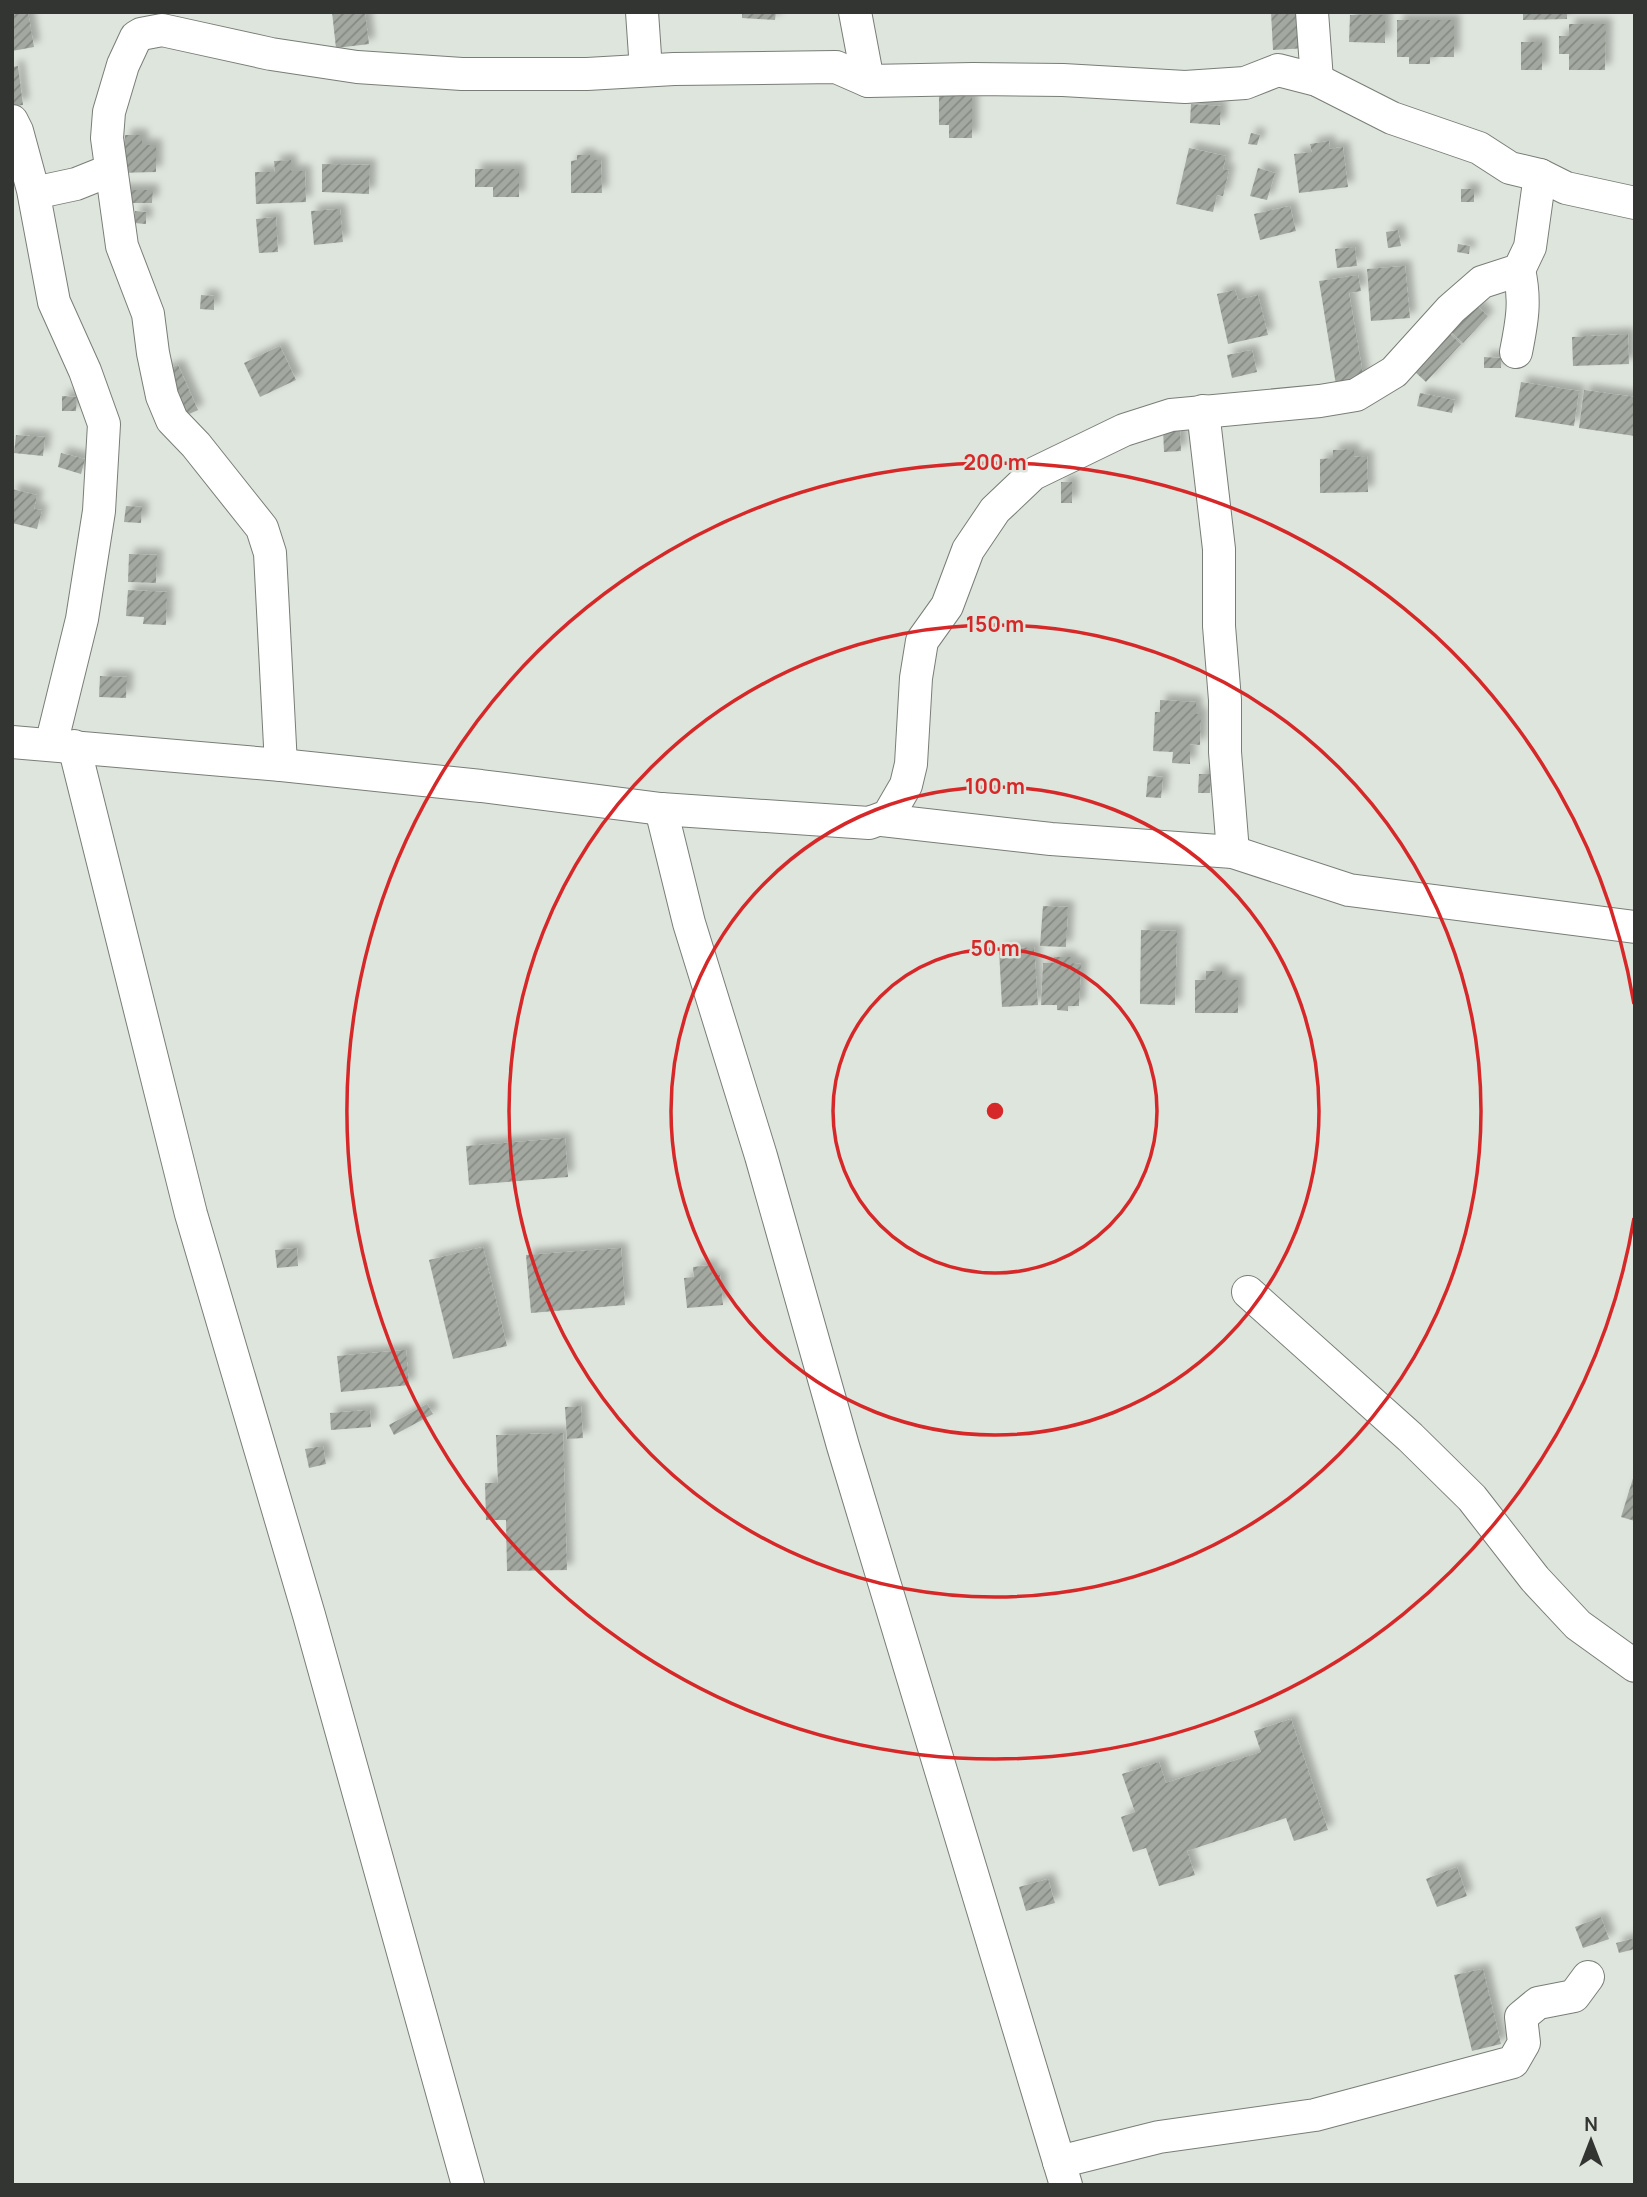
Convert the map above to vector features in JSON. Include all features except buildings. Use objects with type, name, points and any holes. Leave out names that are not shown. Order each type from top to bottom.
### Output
[{"type":"street","points":[[642,12],[646,71]]},
{"type":"street","points":[[855,12],[868,81]]},
{"type":"street","points":[[1312,12],[1317,80]]},
{"type":"street","points":[[281,765],[276,648],[267,538],[210,462],[172,421],[162,396],[148,314],[122,246],[107,138],[109,112],[131,45],[136,37],[150,31],[162,30],[271,54],[357,67],[462,74],[587,74],[836,67],[868,81],[1063,80],[1185,87],[1245,83],[1278,70],[1317,80],[1392,118],[1479,148],[1510,168],[1541,175],[1566,188],[1635,203]]},
{"type":"street","points":[[12,121],[34,194],[54,302],[85,371],[104,424],[99,511],[62,746],[191,1214],[309,1615],[468,2185]]},
{"type":"street","points":[[34,194],[76,184],[111,170]]},
{"type":"street","points":[[1517,352],[1524,292],[1519,270],[1530,247],[1541,175]]},
{"type":"street","points":[[882,820],[888,816],[901,793],[911,764],[916,678],[922,641],[947,606],[968,550],[995,510],[1032,474],[1124,430],[1171,415],[1356,395],[1394,372],[1451,309],[1482,282],[1519,270]]},
{"type":"street","points":[[1203,411],[1219,549],[1219,626],[1233,852]]},
{"type":"street","points":[[12,742],[281,765],[481,786],[661,809],[869,823],[882,820],[1051,839],[1233,852],[1349,890],[1635,927]]},
{"type":"street","points":[[661,809],[690,923],[761,1156],[846,1460],[1062,2173],[1160,2137],[1315,2115],[1513,2062],[1524,2043],[1521,2017],[1538,2003],[1574,1996],[1588,1977]]},
{"type":"street","points":[[1248,1292],[1410,1437],[1472,1498],[1535,1579],[1578,1625],[1635,1667]]}]
